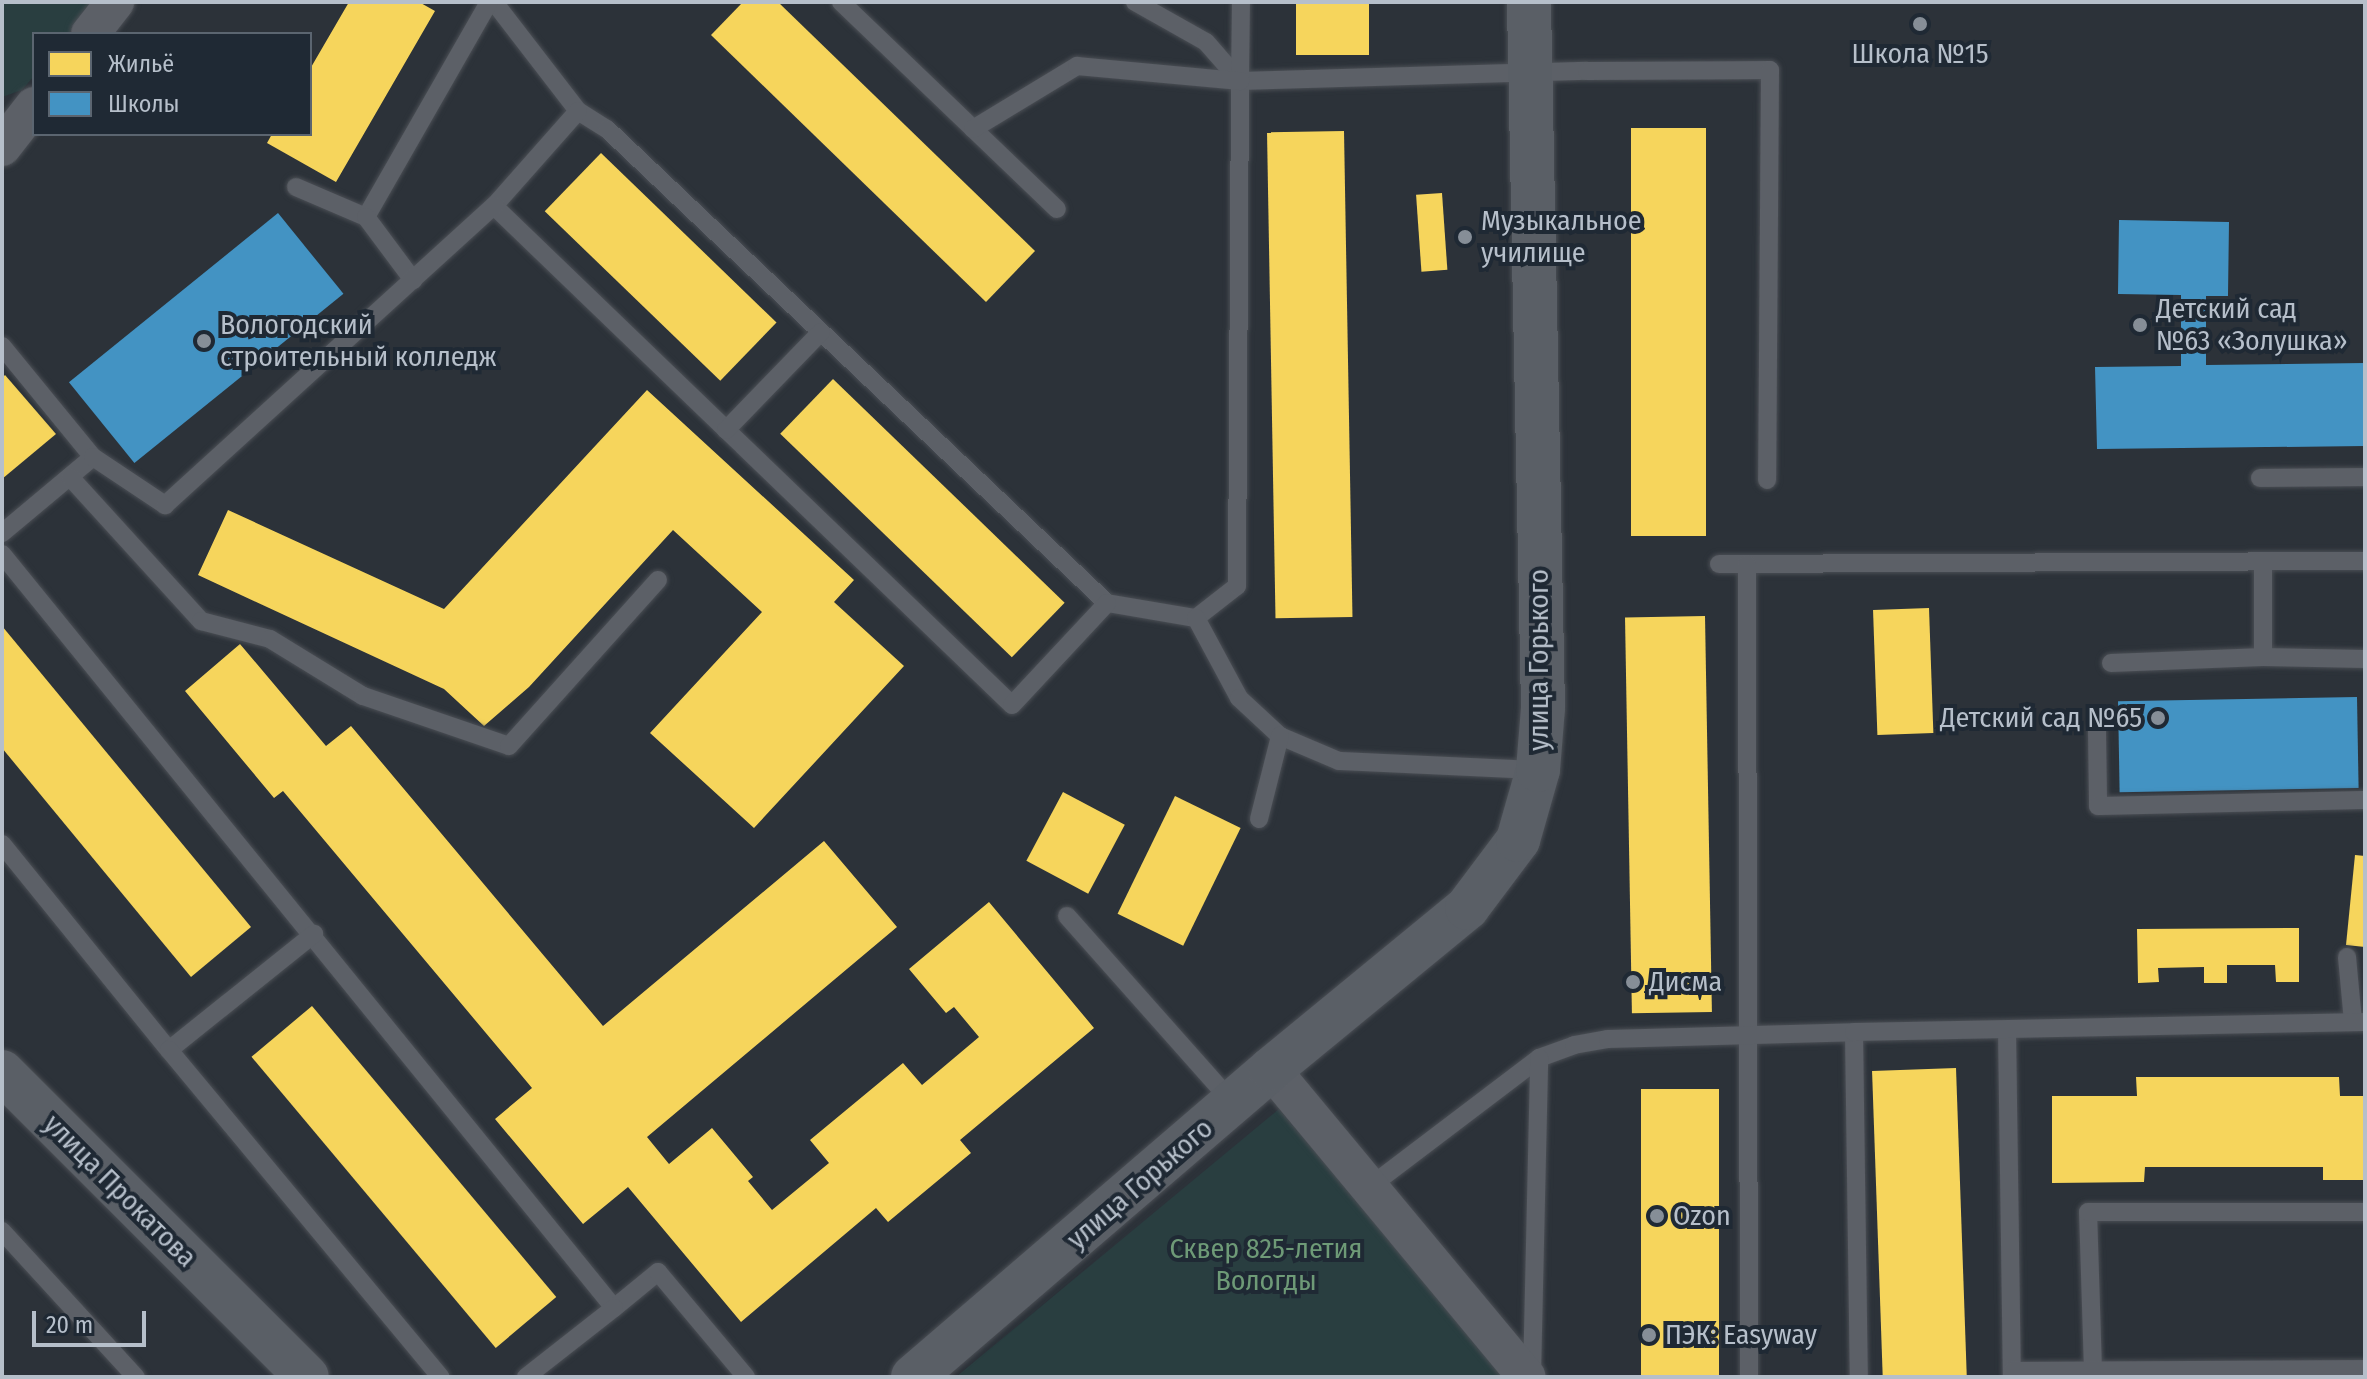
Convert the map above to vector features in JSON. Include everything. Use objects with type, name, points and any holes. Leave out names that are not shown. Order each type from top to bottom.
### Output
[{"type":"street","points":[[92,32],[115,2]]},
{"type":"street","name":"улица Горького","points":[[913,1377],[1271,1069],[1467,908],[1518,840],[1538,770],[1543,708],[1529,2]]},
{"type":"street","points":[[2,147],[32,109]]},
{"type":"street","points":[[1271,1069],[1530,1377]]},
{"type":"street","name":"улица Прокатова","points":[[2,1072],[307,1377]]},
{"type":"lane","points":[[366,217],[492,2],[578,111],[607,129],[1107,603],[1196,618],[1237,586],[1241,2]]},
{"type":"lane","points":[[841,2],[1057,209]]},
{"type":"lane","points":[[1135,2],[1206,42],[1240,81]]},
{"type":"lane","points":[[973,129],[1077,66],[1240,81],[1530,72],[1770,70],[1767,480]]},
{"type":"lane","points":[[2,346],[93,457],[165,505],[494,206],[578,111]]},
{"type":"lane","points":[[296,187],[366,217],[413,280]]},
{"type":"lane","points":[[494,206],[1012,705],[1107,603]]},
{"type":"lane","points":[[726,430],[821,332]]},
{"type":"lane","points":[[2,533],[93,457]]},
{"type":"lane","points":[[70,477],[201,621],[270,639],[363,696],[509,746],[658,580]]},
{"type":"lane","points":[[2260,478],[2365,477]]},
{"type":"lane","points":[[2,554],[314,934],[614,1308]]},
{"type":"lane","points":[[1719,564],[2365,561]]},
{"type":"lane","points":[[2263,562],[2263,657]]},
{"type":"lane","points":[[1747,564],[1745,1037],[1749,1377]]},
{"type":"lane","points":[[1196,618],[1239,698],[1280,736],[1339,761],[1538,770]]},
{"type":"lane","points":[[2111,663],[2263,657],[2365,659]]},
{"type":"lane","points":[[2097,730],[2098,806],[2365,800]]},
{"type":"lane","points":[[1259,819],[1280,736]]},
{"type":"lane","points":[[2,844],[440,1377]]},
{"type":"lane","points":[[1067,916],[1233,1103]]},
{"type":"lane","points":[[169,1050],[314,934]]},
{"type":"lane","points":[[1368,1188],[1539,1058],[1574,1045],[1608,1039],[2359,1022],[2347,957]]},
{"type":"lane","points":[[2007,1029],[2012,1374],[2093,1370],[2365,1369]]},
{"type":"lane","points":[[1854,1032],[1859,1377]]},
{"type":"lane","points":[[1530,1377],[1539,1058]]},
{"type":"lane","points":[[2093,1370],[2088,1212],[2365,1212]]},
{"type":"lane","points":[[2,1231],[136,1377]]},
{"type":"lane","points":[[526,1377],[658,1272],[746,1377]]},
{"type":"green space","points":[[2,2],[95,2],[70,32],[32,32],[32,78],[22,90],[2,97]]},
{"type":"green space","name":"Сквер 825-летия Вологды","points":[[1279,1109],[1505,1377],[956,1377]]},
{"type":"building: Жильё","points":[[349,2],[419,2],[435,11],[336,182],[267,143],[271,136],[312,136],[312,66]]},
{"type":"building: Жильё","points":[[743,2],[778,2],[1035,251],[986,302],[711,35]]},
{"type":"building: Жильё","points":[[1296,2],[1369,2],[1369,55],[1296,55]]},
{"type":"building: Жильё","points":[[1631,128],[1706,128],[1706,536],[1631,536]]},
{"type":"building: Жильё","points":[[1344,131],[1352,617],[1275,618],[1267,132]]},
{"type":"building: Жильё","points":[[601,153],[777,322],[720,381],[545,211]]},
{"type":"building: Жильё","points":[[1442,193],[1447,270],[1421,272],[1416,195]]},
{"type":"building: Жильё","points":[[5,375],[56,434],[2,479],[2,378]]},
{"type":"building: Жильё","points":[[833,379],[1065,603],[1012,657],[780,434]]},
{"type":"building: Жильё","points":[[647,390],[854,580],[834,602],[904,666],[754,828],[650,733],[762,612],[673,530],[529,687],[484,726],[444,689],[198,575],[228,510],[444,609]]},
{"type":"building: Жильё","points":[[1929,608],[1933,733],[1877,735],[1873,610]]},
{"type":"building: Жильё","points":[[1705,616],[1712,1012],[1632,1013],[1625,617]]},
{"type":"building: Жильё","points":[[2,626],[251,927],[191,977],[2,748]]},
{"type":"building: Жильё","points":[[240,644],[326,746],[351,726],[603,1026],[824,841],[897,927],[647,1137],[669,1164],[712,1128],[753,1177],[748,1181],[772,1210],[829,1163],[810,1140],[903,1063],[922,1085],[979,1037],[954,1007],[946,1013],[909,969],[989,902],[1094,1028],[960,1140],[971,1153],[888,1222],[876,1208],[741,1322],[628,1187],[583,1224],[495,1119],[532,1088],[283,791],[274,798],[185,691]]},
{"type":"building: Жильё","points":[[1063,792],[1125,825],[1088,894],[1026,861]]},
{"type":"building: Жильё","points":[[1175,796],[1241,828],[1183,946],[1118,914]]},
{"type":"building: Жильё","points":[[2355,855],[2365,856],[2365,947],[2346,945]]},
{"type":"building: Жильё","points":[[2299,928],[2299,982],[2276,982],[2275,965],[2227,965],[2227,983],[2204,983],[2204,967],[2158,968],[2159,982],[2138,983],[2137,929]]},
{"type":"building: Жильё","points":[[312,1006],[556,1297],[496,1348],[251,1057]]},
{"type":"building: Жильё","points":[[1956,1068],[1967,1377],[1883,1377],[1872,1071]]},
{"type":"building: Жильё","points":[[2136,1077],[2339,1077],[2340,1096],[2365,1096],[2365,1180],[2323,1180],[2323,1167],[2145,1167],[2144,1182],[2052,1183],[2052,1096],[2137,1096]]},
{"type":"building: Жильё","points":[[1641,1089],[1719,1089],[1719,1377],[1641,1377]]},
{"type":"building: Школы","name":"Вологодский строительный колледж","points":[[278,213],[343,294],[134,463],[69,382]]},
{"type":"building: Школы","points":[[2119,220],[2229,222],[2228,296],[2206,296],[2206,365],[2365,363],[2365,446],[2097,449],[2095,367],[2181,366],[2181,295],[2118,294]]},
{"type":"building: Школы","points":[[2357,697],[2359,788],[2120,792],[2118,701]]},
{"type":"place","name":"Школа №15","points":[[1920,24]]},
{"type":"place","name":"Музыкальное училище","points":[[1465,237]]},
{"type":"place","name":"Детский сад №63 «Золушка»","points":[[2140,325]]},
{"type":"place","name":"Вологодский строительный колледж","points":[[204,341]]},
{"type":"place","name":"Детский сад №65","points":[[2158,718]]},
{"type":"place","name":"Дисма","points":[[1633,982]]},
{"type":"place","name":"Ozon","points":[[1657,1216]]},
{"type":"place","name":"ПЭК: Easyway","points":[[1649,1335]]}]
